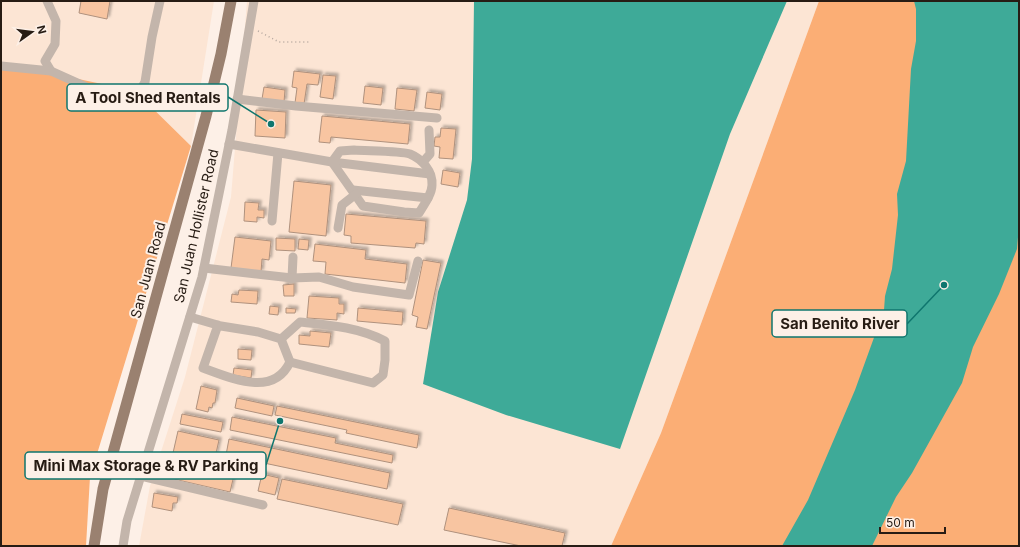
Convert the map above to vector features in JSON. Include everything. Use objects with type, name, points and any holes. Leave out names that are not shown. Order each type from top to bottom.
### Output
[{"type":"main road","name":"San Juan Road","points":[[94,546],[103,489],[206,116],[221,54],[231,1]]},
{"type":"street","points":[[47,1],[56,21],[55,44],[45,60],[51,71]]},
{"type":"street","points":[[1,66],[51,71],[111,98],[128,96],[141,89],[145,82],[152,37],[160,1]]},
{"type":"street","name":"San Juan Hollister Road","points":[[123,546],[141,476],[204,268],[229,144],[254,1]]},
{"type":"street","points":[[237,99],[296,106],[437,118]]},
{"type":"street","points":[[423,162],[430,154],[429,130]]},
{"type":"street","points":[[229,144],[332,162],[430,174]]},
{"type":"street","points":[[354,150],[409,153],[423,162],[430,174],[432,185],[428,198],[419,213],[363,206],[355,192],[332,162],[340,151],[354,150]]},
{"type":"street","points":[[272,221],[278,153]]},
{"type":"street","points":[[338,228],[342,205],[355,192],[428,198]]},
{"type":"street","points":[[292,278],[294,257]]},
{"type":"street","points":[[204,268],[292,278],[319,277],[353,287],[409,295],[418,261]]},
{"type":"street","points":[[190,317],[218,325],[258,332],[281,339]]},
{"type":"street","points":[[281,339],[300,322],[345,327],[375,336],[385,341],[383,374],[372,383],[290,362]]},
{"type":"street","points":[[218,325],[203,368],[229,377],[262,384],[279,376],[286,370],[290,362],[281,339]]},
{"type":"street","points":[[141,476],[263,505]]},
{"type":"path","points":[[250,27],[279,42],[309,42]]},
{"type":"shaded area","points":[[1,1],[214,1],[191,146],[135,91],[1,70]]},
{"type":"shaded area","points":[[247,1],[819,1],[661,433],[611,546],[139,546],[150,486],[185,377],[231,197]]},
{"type":"shaded area","points":[[819,1],[1019,1],[1019,546],[611,546],[661,433]]},
{"type":"shaded area","points":[[17,66],[135,91],[191,146],[90,477],[86,546],[1,546],[1,70]]},
{"type":"water","points":[[474,1],[787,1],[730,134],[620,449],[506,415],[423,384],[438,292],[467,200],[472,159]]},
{"type":"water","points":[[914,1],[1019,1],[1019,225],[1017,249],[999,294],[973,347],[962,383],[912,473],[896,497],[872,546],[782,546],[808,500],[855,390],[884,310],[885,296],[892,269],[898,215],[897,194],[906,161],[911,69],[916,41],[916,9]]},
{"type":"building","points":[[81,1],[110,1],[107,19],[79,13]]},
{"type":"building","points":[[294,71],[320,74],[318,85],[307,84],[304,104],[295,103],[297,88],[292,87]]},
{"type":"building","points":[[323,75],[336,76],[333,99],[320,97]]},
{"type":"building","points":[[365,86],[383,88],[381,105],[363,103]]},
{"type":"building","points":[[264,87],[285,90],[284,102],[262,99]]},
{"type":"building","points":[[397,88],[417,90],[414,111],[395,109]]},
{"type":"building","points":[[427,92],[442,94],[440,110],[425,108]]},
{"type":"building","points":[[256,110],[286,112],[285,138],[255,136]]},
{"type":"building","points":[[322,116],[410,124],[408,144],[331,137],[330,143],[319,142]]},
{"type":"building","points":[[441,128],[456,129],[453,159],[439,158],[440,147],[434,146],[435,137],[440,137]]},
{"type":"building","points":[[443,170],[460,173],[458,187],[441,184]]},
{"type":"building","points":[[294,181],[331,185],[326,236],[289,232]]},
{"type":"building","points":[[245,202],[259,203],[258,210],[264,210],[264,218],[257,217],[257,222],[244,221]]},
{"type":"building","points":[[346,214],[426,221],[424,244],[416,243],[415,248],[351,243],[351,236],[344,235]]},
{"type":"building","points":[[235,237],[271,241],[269,260],[262,259],[261,272],[231,268]]},
{"type":"building","points":[[276,238],[295,239],[295,251],[276,250]]},
{"type":"building","points":[[299,239],[309,240],[308,250],[298,249]]},
{"type":"building","points":[[315,244],[366,250],[365,259],[407,264],[405,283],[325,274],[326,262],[313,261]]},
{"type":"building","points":[[423,260],[441,263],[427,329],[416,327],[418,317],[412,315]]},
{"type":"building","points":[[294,284],[294,296],[284,296],[283,285]]},
{"type":"building","points":[[239,290],[258,291],[257,304],[231,302],[232,294],[238,295]]},
{"type":"building","points":[[309,296],[339,298],[339,304],[344,304],[344,314],[337,313],[337,320],[307,318]]},
{"type":"building","points":[[270,306],[279,307],[278,315],[269,314]]},
{"type":"building","points":[[286,308],[296,309],[295,313],[286,313]]},
{"type":"building","points":[[358,308],[403,312],[402,325],[357,321]]},
{"type":"building","points":[[310,331],[331,333],[329,347],[299,344],[299,335],[310,336]]},
{"type":"building","points":[[238,349],[252,350],[251,360],[238,359]]},
{"type":"building","points":[[234,368],[252,370],[251,378],[233,375]]},
{"type":"building","points":[[201,386],[217,390],[215,403],[213,403],[212,408],[209,407],[208,412],[196,409]]},
{"type":"building","points":[[237,398],[274,406],[272,416],[235,408]]},
{"type":"building","points":[[277,406],[419,435],[417,448],[346,433],[347,430],[275,415]]},
{"type":"building","points":[[182,414],[223,422],[221,432],[180,424]]},
{"type":"building","points":[[232,417],[336,438],[335,443],[393,455],[392,463],[230,430]]},
{"type":"building","points":[[178,431],[219,440],[214,462],[173,453]]},
{"type":"building","points":[[229,439],[390,473],[387,489],[226,455]]},
{"type":"building","points":[[169,460],[234,475],[230,492],[165,477]]},
{"type":"building","points":[[262,474],[279,478],[275,495],[258,491]]},
{"type":"building","points":[[282,479],[403,504],[398,525],[277,499]]},
{"type":"building","points":[[154,493],[178,497],[177,503],[173,503],[172,511],[152,507]]},
{"type":"building","points":[[449,508],[565,533],[562,546],[521,546],[444,530]]},
{"type":"place","name":"A Tool Shed Rentals","points":[[271,124]]},
{"type":"place","name":"San Benito River","points":[[944,285]]},
{"type":"place","name":"Mini Max Storage & RV Parking","points":[[280,421]]}]
